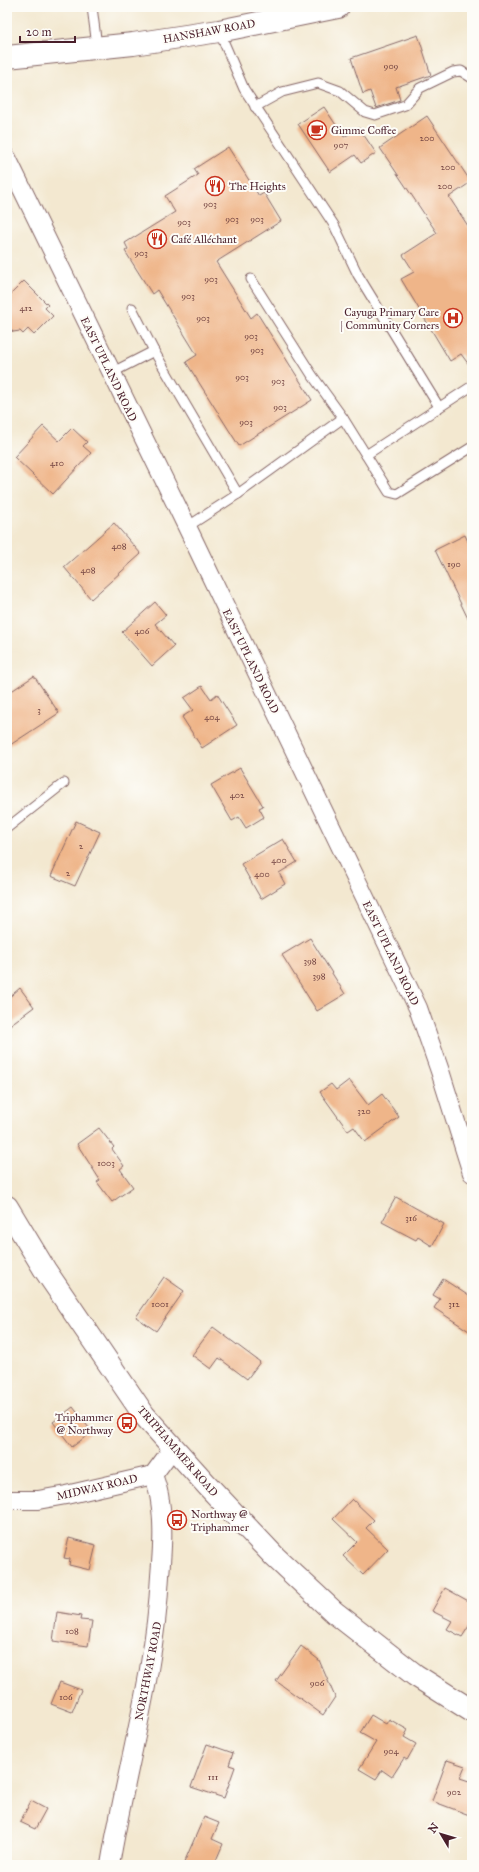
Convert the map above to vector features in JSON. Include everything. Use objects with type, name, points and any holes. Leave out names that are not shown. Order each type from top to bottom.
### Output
[{"type":"street","name":"HANSHAW ROAD","points":[[7,57],[97,46],[133,44],[219,31],[295,12],[338,7]]},
{"type":"street","name":"EAST UPLAND ROAD","points":[[7,158],[111,374],[187,527],[418,1008],[440,1071],[472,1173]]},
{"type":"street","name":"TRIPHAMMER ROAD","points":[[7,1207],[45,1270],[135,1403],[173,1448],[275,1557],[334,1612],[415,1675],[472,1711]]},
{"type":"street","name":"MIDWAY ROAD","points":[[7,1500],[38,1500],[153,1475],[173,1448]]},
{"type":"street","name":"NORTHWAY ROAD","points":[[110,1865],[119,1810],[144,1696],[158,1613],[162,1538],[160,1500],[153,1475]]},
{"type":"lane","points":[[92,7],[97,46]]},
{"type":"lane","points":[[219,31],[244,89],[334,225],[358,275],[439,407]]},
{"type":"lane","points":[[255,107],[282,92],[318,83],[340,91],[365,112],[375,115],[405,105],[420,88],[453,72],[461,71],[472,78]]},
{"type":"lane","points":[[251,279],[312,375],[343,418],[389,492],[397,494],[472,447]]},
{"type":"lane","points":[[132,308],[154,351],[238,494]]},
{"type":"lane","points":[[111,374],[154,351]]},
{"type":"lane","points":[[366,455],[472,386]]},
{"type":"lane","points":[[187,527],[238,494],[343,418]]},
{"type":"lane","points":[[7,828],[64,783]]},
{"type":"building","points":[[418,35],[431,75],[396,87],[400,100],[376,108],[370,91],[363,94],[351,58]]},
{"type":"building","points":[[324,107],[344,137],[359,128],[376,153],[361,163],[355,155],[330,172],[298,124]]},
{"type":"building","points":[[427,116],[471,182],[449,197],[472,232],[472,369],[461,354],[450,361],[401,279],[414,272],[403,255],[437,233],[380,148]]},
{"type":"building","points":[[228,147],[259,196],[264,193],[281,221],[216,262],[251,318],[257,313],[312,400],[239,446],[186,362],[197,355],[157,290],[152,294],[125,251],[128,249],[125,243],[175,212],[165,196],[198,175],[194,169]]},
{"type":"building","points":[[24,281],[48,305],[45,308],[53,316],[34,335],[28,329],[23,334],[20,331],[13,332],[7,325],[7,298]]},
{"type":"building","points":[[43,426],[59,441],[72,428],[87,442],[83,446],[91,453],[53,494],[14,457]]},
{"type":"building","points":[[114,523],[141,554],[91,599],[64,567]]},
{"type":"building","points":[[465,535],[472,550],[472,627],[435,550]]},
{"type":"building","points":[[155,602],[166,615],[155,624],[174,646],[152,666],[122,632]]},
{"type":"building","points":[[34,676],[59,713],[7,747],[7,694]]},
{"type":"building","points":[[202,686],[211,699],[217,694],[237,725],[202,748],[182,717],[193,710],[184,698]]},
{"type":"building","points":[[240,768],[263,806],[259,808],[264,817],[246,828],[239,817],[232,821],[211,785]]},
{"type":"building","points":[[76,821],[100,832],[75,886],[51,876]]},
{"type":"building","points":[[283,839],[297,862],[279,873],[285,884],[261,899],[241,864]]},
{"type":"building","points":[[310,938],[345,994],[317,1011],[282,955]]},
{"type":"building","points":[[20,988],[34,1007],[7,1027],[7,999]]},
{"type":"building","points":[[349,1080],[368,1105],[382,1094],[399,1117],[365,1142],[354,1127],[348,1131],[320,1092],[331,1084],[336,1090]]},
{"type":"building","points":[[99,1128],[114,1147],[112,1149],[124,1166],[120,1169],[133,1187],[112,1202],[97,1182],[100,1180],[77,1144]]},
{"type":"building","points":[[396,1197],[444,1224],[432,1246],[418,1237],[416,1240],[382,1222]]},
{"type":"building","points":[[164,1277],[184,1291],[156,1331],[136,1317]]},
{"type":"building","points":[[443,1279],[472,1298],[472,1333],[434,1308],[440,1299],[433,1295]]},
{"type":"building","points":[[213,1327],[260,1362],[247,1379],[219,1358],[211,1369],[192,1355]]},
{"type":"building","points":[[73,1407],[92,1432],[72,1447],[53,1422]]},
{"type":"building","points":[[352,1499],[374,1520],[366,1528],[388,1549],[363,1575],[343,1556],[357,1542],[333,1519]]},
{"type":"building","points":[[69,1538],[96,1545],[90,1570],[69,1565],[70,1559],[64,1558]]},
{"type":"building","points":[[445,1588],[472,1603],[472,1621],[462,1637],[447,1629],[452,1621],[432,1611]]},
{"type":"building","points":[[57,1612],[81,1616],[80,1620],[92,1621],[88,1646],[53,1641]]},
{"type":"building","points":[[301,1646],[319,1660],[335,1697],[323,1715],[276,1681]]},
{"type":"building","points":[[60,1682],[81,1690],[72,1712],[51,1704]]},
{"type":"building","points":[[371,1715],[386,1724],[389,1719],[408,1730],[404,1737],[416,1744],[407,1760],[404,1758],[392,1777],[382,1770],[376,1779],[359,1769],[376,1742],[360,1733]]},
{"type":"building","points":[[207,1744],[233,1753],[229,1765],[235,1767],[224,1798],[191,1787]]},
{"type":"building","points":[[447,1760],[465,1766],[460,1778],[472,1782],[472,1816],[432,1801]]},
{"type":"building","points":[[31,1801],[46,1809],[35,1829],[20,1822]]},
{"type":"building","points":[[204,1817],[219,1823],[212,1839],[223,1844],[214,1865],[183,1865]]},
{"type":"place","name":"Gimme Coffee","points":[[317,130]]},
{"type":"place","name":"The Heights","points":[[215,186]]},
{"type":"place","name":"Café Alléchant","points":[[157,239]]},
{"type":"place","name":"Cayuga Primary Care | Community Corners","points":[[453,318]]},
{"type":"place","name":"Triphammer @ Northway","points":[[127,1423]]},
{"type":"place","name":"Northway @ Triphammer","points":[[177,1520]]}]
